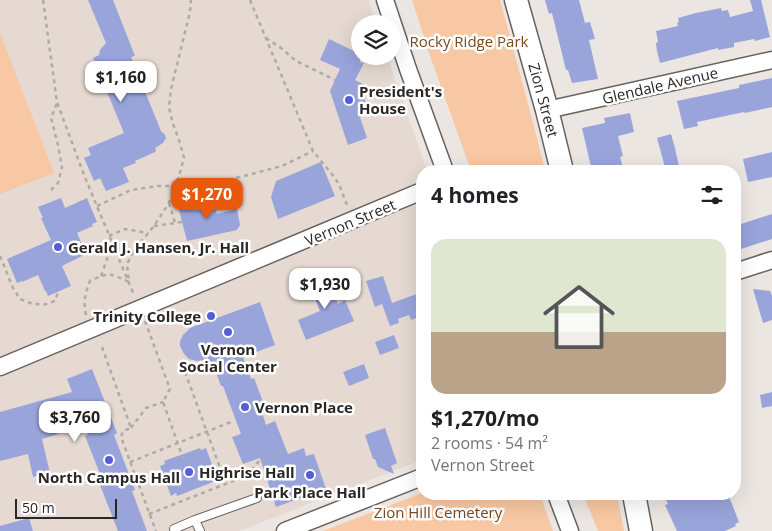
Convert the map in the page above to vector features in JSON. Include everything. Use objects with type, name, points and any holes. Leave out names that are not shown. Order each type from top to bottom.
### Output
[{"type":"main road","name":"Zion Street","points":[[516,0],[561,165]]},
{"type":"main road","points":[[635,500],[641,531]]},
{"type":"street","points":[[386,0],[408,69],[443,165]]},
{"type":"street","name":"Glendale Avenue","points":[[547,110],[772,60]]},
{"type":"street","name":"Vernon Street","points":[[0,368],[416,194]]},
{"type":"street","points":[[741,270],[772,260]]},
{"type":"street","points":[[285,531],[416,479]]},
{"type":"street","points":[[558,500],[570,531]]},
{"type":"lane","points":[[174,528],[258,498]]},
{"type":"lane","points":[[195,520],[200,531]]},
{"type":"path","points":[[43,0],[57,102],[84,175],[140,309],[170,390],[163,402],[146,408],[131,428],[123,431],[121,437],[156,531]]},
{"type":"path","points":[[128,282],[128,264],[135,249],[154,226],[169,203],[184,158],[169,107],[171,89],[190,12],[191,0]]},
{"type":"path","points":[[250,0],[313,151],[339,184],[348,209]]},
{"type":"path","points":[[265,38],[281,48],[296,61],[335,80]]},
{"type":"path","points":[[51,190],[58,183],[62,166],[51,118],[57,102]]},
{"type":"path","points":[[97,206],[131,190],[158,186],[210,184],[244,176],[282,166],[313,151]]},
{"type":"path","points":[[169,203],[175,223]]},
{"type":"path","points":[[154,226],[182,222]]},
{"type":"path","points":[[110,236],[125,229],[148,234]]},
{"type":"path","points":[[101,276],[112,243]]},
{"type":"path","points":[[0,256],[13,288],[20,299],[43,305],[55,301],[58,292]]},
{"type":"path","points":[[88,320],[84,307],[85,292],[90,281],[112,274],[128,282]]},
{"type":"path","points":[[102,347],[131,428]]},
{"type":"path","points":[[186,372],[226,484]]},
{"type":"path","points":[[163,402],[184,461]]},
{"type":"path","points":[[130,462],[231,422]]},
{"type":"path","points":[[150,514],[246,476],[260,460],[285,451]]},
{"type":"shaded area","name":"Trinity College","points":[[0,0],[369,0],[373,15],[351,15],[351,65],[390,65],[425,165],[416,165],[416,462],[239,531],[0,531]]},
{"type":"green space","name":"Rocky Ridge Park","points":[[412,0],[500,0],[544,165],[469,165]]},
{"type":"green space","points":[[0,33],[54,173],[0,194]]},
{"type":"green space","name":"Zion Hill Cemetery","points":[[416,495],[416,500],[542,500],[553,531],[323,531]]},
{"type":"green space","points":[[585,500],[618,500],[624,531],[598,531]]},
{"type":"building","points":[[88,0],[113,0],[135,56],[131,57],[161,131],[166,138],[163,143],[155,148],[155,152],[123,168],[129,182],[106,191],[100,178],[94,181],[84,158],[91,155],[88,148],[124,133],[93,58],[99,55],[100,50],[106,43]]},
{"type":"building","points":[[545,0],[579,0],[585,23],[590,22],[595,39],[589,40],[598,79],[572,83],[568,70],[566,70],[552,13],[549,14]]},
{"type":"building","points":[[750,0],[761,0],[770,37],[734,43],[734,47],[718,50],[718,48],[660,63],[656,31],[678,26],[678,18],[696,13],[721,8],[722,11],[728,10],[730,17],[753,11]]},
{"type":"building","name":"President's House","points":[[329,39],[351,50],[351,65],[363,65],[355,80],[365,85],[362,92],[370,114],[360,117],[367,138],[348,145],[330,91],[340,69],[320,60]]},
{"type":"building","points":[[772,78],[772,107],[697,122],[698,126],[684,129],[677,101],[739,88],[739,85]]},
{"type":"building","points":[[630,113],[634,132],[618,136],[623,156],[620,157],[622,165],[591,165],[582,128],[605,123],[604,118]]},
{"type":"building","points":[[671,134],[679,165],[664,165],[657,138]]},
{"type":"building","points":[[772,152],[772,177],[748,182],[743,159]]},
{"type":"building","points":[[321,162],[335,196],[278,219],[271,197],[276,181]]},
{"type":"building","name":"Gerald J. Hansen, Jr. Hall","points":[[61,198],[65,208],[87,198],[97,222],[92,224],[93,226],[77,233],[86,254],[62,266],[71,286],[48,296],[38,275],[17,283],[7,259],[51,240],[38,207]]},
{"type":"building","points":[[212,198],[217,214],[237,209],[240,225],[237,230],[187,241],[179,210],[181,210],[180,205]]},
{"type":"building","points":[[772,214],[772,239],[741,249],[741,224]]},
{"type":"building","points":[[326,274],[338,304],[345,300],[354,321],[306,340],[298,320],[320,311],[308,281]]},
{"type":"building","points":[[383,276],[392,303],[416,294],[416,318],[411,320],[409,315],[398,319],[399,323],[390,326],[382,304],[375,307],[366,281]]},
{"type":"building","points":[[753,289],[770,291],[772,296],[772,320],[763,323]]},
{"type":"building","points":[[260,302],[275,345],[243,357],[251,379],[254,378],[263,402],[259,403],[266,425],[275,421],[288,454],[304,448],[306,456],[314,454],[326,489],[276,507],[260,458],[243,464],[232,437],[241,434],[214,367],[212,368],[208,359],[197,361],[189,359],[180,346],[183,335],[190,328]]},
{"type":"building","points":[[394,335],[399,348],[380,355],[375,342]]},
{"type":"building","points":[[364,364],[369,378],[349,386],[343,372]]},
{"type":"building","points":[[92,369],[117,433],[114,435],[135,490],[132,491],[147,531],[118,531],[100,485],[104,484],[85,436],[88,434],[76,403],[56,408],[62,430],[57,431],[58,434],[42,439],[50,473],[33,477],[28,454],[0,461],[0,412],[72,392],[67,379]]},
{"type":"building","points":[[772,392],[772,406],[762,408],[760,395]]},
{"type":"building","points":[[385,428],[397,463],[391,466],[394,474],[378,467],[375,459],[373,459],[365,435]]},
{"type":"building","name":"Highrise Hall","points":[[200,448],[201,450],[206,448],[217,478],[212,480],[213,482],[185,493],[177,496],[176,493],[171,496],[160,466],[165,464],[164,461]]},
{"type":"building","points":[[666,500],[730,500],[739,522],[735,524],[736,526],[725,531],[677,531],[665,505],[668,504]]},
{"type":"building","points":[[29,518],[33,531],[0,531],[0,526]]},
{"type":"place","name":"President's House","points":[[349,100]]},
{"type":"place","name":"Gerald J. Hansen, Jr. Hall","points":[[58,247]]},
{"type":"place","name":"Trinity College","points":[[211,316]]},
{"type":"place","name":"Vernon Social Center","points":[[228,332]]},
{"type":"place","name":"Vernon Place","points":[[245,407]]},
{"type":"place","name":"North Campus Hall","points":[[109,460]]},
{"type":"place","name":"Highrise Hall","points":[[189,472]]},
{"type":"place","name":"Park Place Hall","points":[[310,475]]}]
